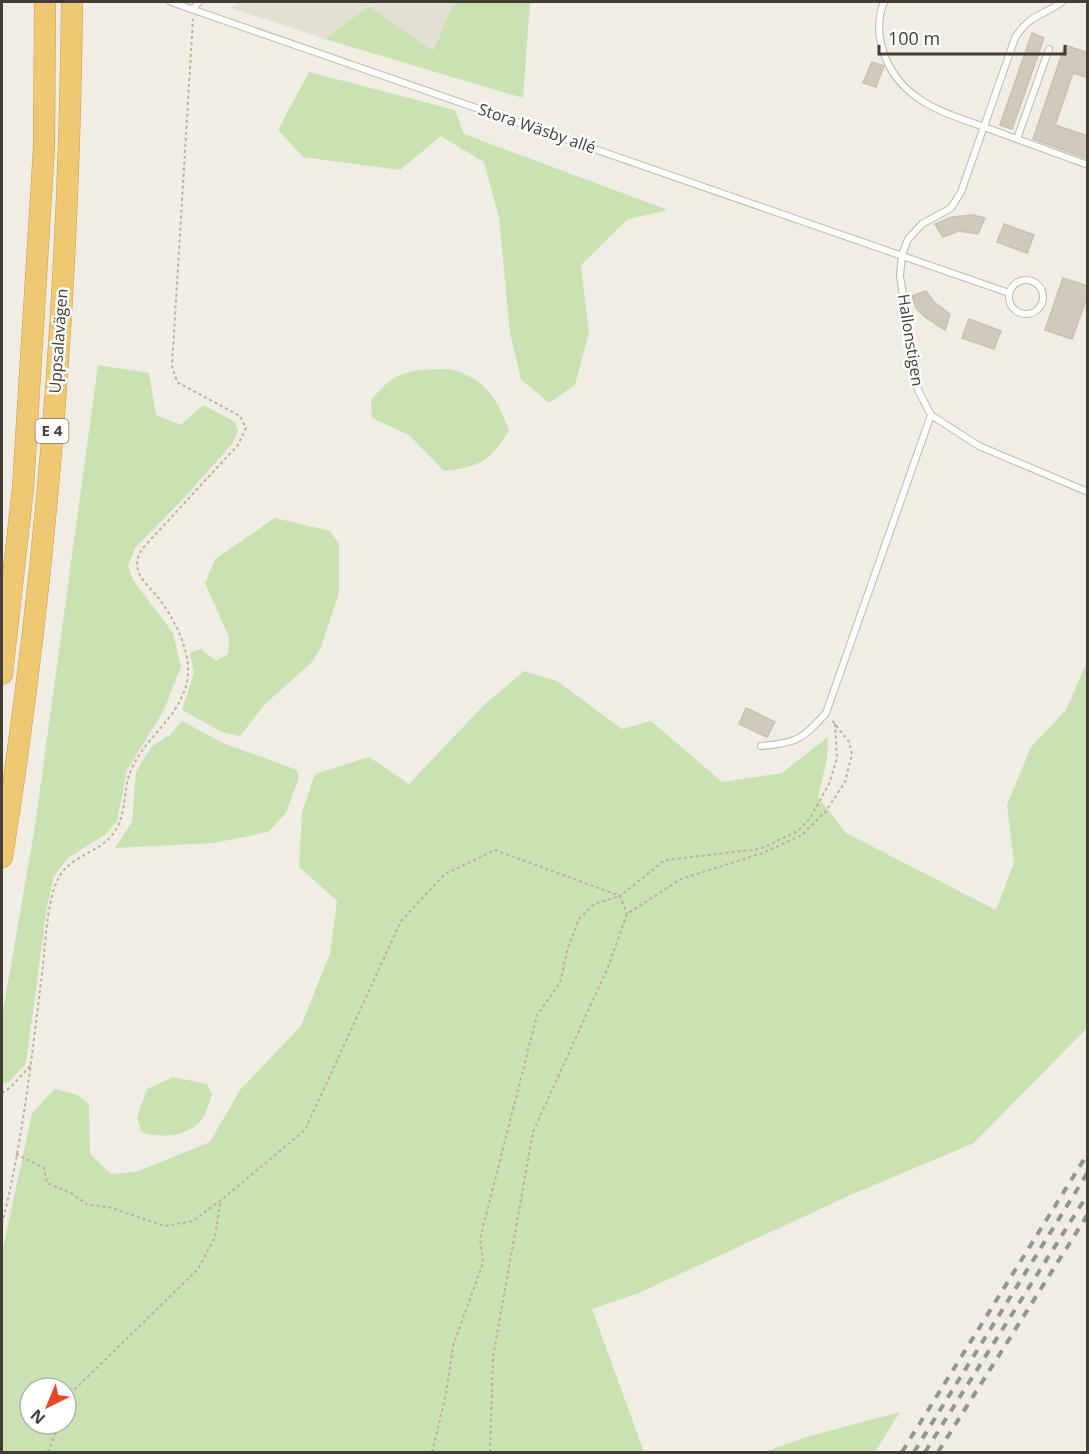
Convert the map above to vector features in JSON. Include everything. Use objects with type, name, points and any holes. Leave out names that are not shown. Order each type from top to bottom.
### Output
[{"type":"highway","name":"Uppsalavägen","points":[[2,674],[23,488],[44,147],[45,2]]},
{"type":"highway","name":"Uppsalavägen","points":[[2,857],[48,493],[70,153],[72,2]]},
{"type":"lane","name":"Stora Wäsby allé","points":[[171,2],[1009,293]]},
{"type":"lane","points":[[193,9],[199,2]]},
{"type":"lane","points":[[884,2],[879,15],[880,46],[898,77],[913,94],[937,110],[1088,165]]},
{"type":"lane","name":"Hallonstigen","points":[[931,415],[918,390],[900,276],[902,255],[908,239],[922,224],[951,208],[961,192],[1015,38],[1034,16],[1062,2]]},
{"type":"lane","points":[[1017,139],[1048,49]]},
{"type":"lane","points":[[1033,281],[1040,288],[1042,303],[1029,314],[1017,313],[1010,304],[1009,293],[1018,282],[1033,281]]},
{"type":"lane","points":[[761,746],[790,744],[808,733],[826,713],[931,415],[979,446],[1088,492]]},
{"type":"path","points":[[2,1224],[16,1154],[51,908],[58,879],[72,861],[111,837],[122,821],[131,769],[142,748],[158,733],[172,714],[182,695],[188,674],[181,638],[170,612],[138,573],[137,558],[142,549],[238,445],[246,428],[240,416],[177,382],[172,366],[193,9]]},
{"type":"path","points":[[490,1452],[493,1357],[533,1132],[608,967],[627,914],[681,879],[763,854],[802,835],[826,811],[845,782],[852,754],[849,742],[826,713]]},
{"type":"path","points":[[432,1452],[446,1394],[453,1346],[483,1263],[480,1239],[537,1015],[560,983],[568,947],[579,919],[594,904],[620,896],[665,860],[760,849],[798,831],[810,818],[829,784],[837,758],[835,723]]},
{"type":"path","points":[[16,1154],[44,1168],[47,1183],[71,1192],[88,1204],[108,1207],[165,1226],[193,1221],[220,1202],[305,1130],[401,921],[445,874],[495,849],[620,896],[627,914]]},
{"type":"path","points":[[2,1093],[12,1087],[30,1066]]},
{"type":"path","points":[[78,1386],[198,1269],[214,1237],[220,1202]]},
{"type":"path","points":[[48,1452],[54,1436]]},
{"type":"shaded area","points":[[238,2],[454,2],[433,51],[369,6],[325,39],[231,8]]},
{"type":"green space","points":[[454,2],[530,2],[523,98],[325,39],[369,6],[433,51]]},
{"type":"green space","points":[[309,72],[455,110],[464,134],[668,210],[628,219],[581,265],[589,333],[575,385],[549,403],[521,379],[510,333],[499,218],[484,162],[441,136],[400,170],[303,157],[278,130]]},
{"type":"green space","points":[[98,365],[149,373],[156,415],[181,425],[203,405],[235,422],[238,431],[232,444],[135,548],[128,566],[133,580],[173,633],[181,667],[163,712],[127,770],[117,821],[106,834],[68,858],[54,876],[47,907],[26,1063],[10,1081],[2,1085],[2,1017],[35,826]]},
{"type":"green space","points":[[450,369],[473,378],[488,391],[499,408],[509,431],[495,450],[482,461],[475,465],[444,471],[409,435],[372,418],[371,400],[397,376],[415,371]]},
{"type":"green space","points":[[275,518],[330,531],[339,544],[339,593],[321,647],[311,663],[265,704],[240,736],[222,732],[182,710],[194,673],[190,653],[201,649],[216,661],[228,654],[229,637],[205,583],[215,559]]},
{"type":"green space","points":[[1087,662],[1087,1028],[974,1143],[848,1196],[639,1293],[592,1309],[644,1452],[2,1452],[2,1253],[32,1113],[55,1089],[78,1095],[89,1105],[90,1154],[111,1174],[136,1172],[210,1142],[240,1090],[301,1026],[330,954],[337,901],[299,867],[302,812],[315,774],[369,757],[409,784],[484,705],[524,671],[557,681],[622,729],[651,721],[722,782],[782,773],[828,737],[827,759],[818,797],[846,833],[996,910],[1014,863],[1007,805],[1031,747],[1066,710]]},
{"type":"green space","points":[[182,721],[223,743],[297,770],[299,777],[286,813],[268,832],[214,843],[115,848],[132,822],[136,772],[152,746],[170,735]]},
{"type":"green space","points":[[173,1077],[207,1084],[212,1095],[205,1114],[200,1122],[185,1132],[159,1135],[141,1132],[137,1117],[147,1089]]},
{"type":"green space","points":[[900,1412],[875,1452],[764,1452],[806,1437]]},
{"type":"building","points":[[1032,33],[1044,38],[1012,129],[1000,125]]},
{"type":"building","points":[[1065,45],[1088,53],[1088,78],[1073,73],[1055,125],[1088,136],[1088,159],[1033,139]]},
{"type":"building","points":[[872,62],[884,66],[876,87],[863,83]]},
{"type":"building","points":[[973,215],[985,218],[978,234],[959,231],[943,237],[935,224],[952,217]]},
{"type":"building","points":[[1004,224],[1034,235],[1027,253],[997,242]]},
{"type":"building","points":[[1063,278],[1088,286],[1088,295],[1072,339],[1045,330]]},
{"type":"building","points":[[926,291],[934,302],[950,314],[945,330],[916,308],[912,296]]},
{"type":"building","points":[[969,319],[1001,331],[994,349],[962,338]]},
{"type":"building","points":[[746,708],[775,722],[767,737],[739,724]]},
{"type":"railway","points":[[902,1452],[1088,1153]]},
{"type":"railway","points":[[914,1452],[1088,1172]]},
{"type":"railway","points":[[925,1452],[1088,1194]]},
{"type":"railway","points":[[938,1452],[1088,1214]]}]
